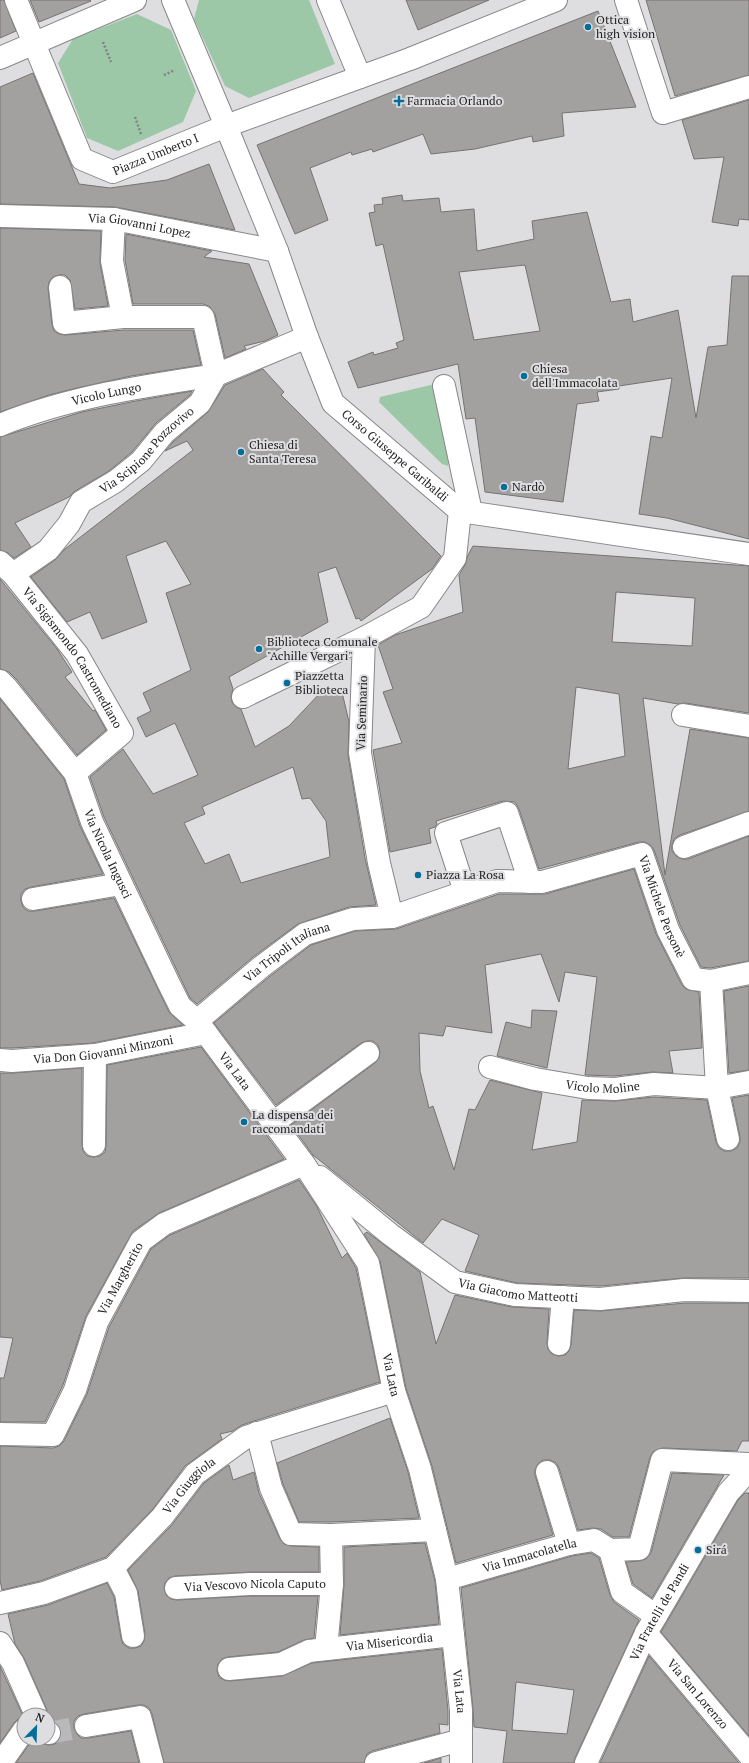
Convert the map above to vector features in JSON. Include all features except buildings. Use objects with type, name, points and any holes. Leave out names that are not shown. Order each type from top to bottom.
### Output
[{"type":"street","name":"Piazza Umberto I","points":[[16,0],[82,158],[113,172],[226,126],[410,59],[556,0]]},
{"type":"street","points":[[0,58],[135,0]]},
{"type":"street","name":"Corso Giuseppe Garibaldi","points":[[173,0],[277,251],[307,337],[333,403],[466,512]]},
{"type":"street","points":[[328,0],[360,77]]},
{"type":"street","points":[[626,0],[663,113],[749,87]]},
{"type":"street","name":"Via Giovanni Lopez","points":[[0,216],[114,219],[277,251]]},
{"type":"street","points":[[114,219],[112,261],[123,317]]},
{"type":"street","points":[[60,287],[64,323],[123,317],[203,317],[216,375],[307,337]]},
{"type":"street","name":"Vicolo Lungo","points":[[0,425],[69,402],[139,386],[216,375]]},
{"type":"street","name":"Via Scipione Pozzovivo","points":[[7,568],[48,550],[69,524],[80,502],[121,477],[141,461],[164,433],[200,403],[216,375]]},
{"type":"street","points":[[243,697],[364,638],[421,607],[455,558],[466,512],[444,386]]},
{"type":"street","points":[[466,512],[749,554]]},
{"type":"street","name":"Via Sigismondo Castromediano","points":[[7,568],[77,654],[122,733],[75,773]]},
{"type":"street","name":"Via Seminario","points":[[364,638],[360,753],[379,863],[392,917]]},
{"type":"street","name":"Via Nicola Ingusci","points":[[0,682],[7,688],[75,773],[92,822],[180,1006],[201,1027]]},
{"type":"street","points":[[683,715],[749,726]]},
{"type":"street","points":[[392,917],[465,892],[497,881],[536,882],[508,813],[446,833],[465,892]]},
{"type":"street","points":[[684,847],[749,823]]},
{"type":"street","name":"Via Michele Personè","points":[[536,882],[642,854],[668,930],[693,979],[711,981],[749,974]]},
{"type":"street","points":[[33,899],[121,884]]},
{"type":"street","name":"Via Tripoli Italiana","points":[[201,1027],[261,967],[305,934],[353,919],[392,917]]},
{"type":"street","points":[[711,981],[717,1088],[728,1139]]},
{"type":"street","name":"Via Don Giovanni Minzoni","points":[[0,1060],[12,1061],[95,1055],[201,1027]]},
{"type":"street","name":"Via Lata","points":[[201,1027],[304,1164],[368,1263],[394,1391],[420,1469],[447,1579],[461,1710],[460,1763]]},
{"type":"street","points":[[273,1123],[368,1054]]},
{"type":"street","points":[[94,1145],[95,1055]]},
{"type":"street","name":"Vicolo Moline","points":[[490,1068],[535,1079],[588,1088],[615,1089],[654,1084],[717,1088],[749,1082]]},
{"type":"street","name":"Via Giacomo Matteotti","points":[[304,1164],[391,1235],[455,1282],[515,1295],[600,1299],[684,1290],[749,1291]]},
{"type":"street","name":"Via Margherito","points":[[0,1434],[53,1435],[75,1390],[97,1322],[141,1241],[164,1224],[304,1164]]},
{"type":"street","points":[[559,1344],[562,1297]]},
{"type":"street","name":"Via Giuggiola","points":[[0,1603],[44,1593],[113,1568],[162,1517],[195,1474],[246,1437],[394,1391]]},
{"type":"street","points":[[257,1433],[271,1488],[291,1534],[331,1535],[435,1530]]},
{"type":"street","points":[[651,1624],[622,1592],[610,1550],[639,1549],[662,1460],[749,1464]]},
{"type":"street","name":"Via Fratelli de Pandi","points":[[586,1763],[651,1624],[728,1493],[749,1470]]},
{"type":"street","points":[[547,1472],[569,1544]]},
{"type":"street","name":"Via Vescovo Nicola Caputo","points":[[176,1588],[250,1584],[332,1584],[331,1535]]},
{"type":"street","name":"Via Immacolatella","points":[[447,1579],[569,1544],[594,1540],[610,1550]]},
{"type":"street","points":[[113,1568],[126,1593],[133,1636]]},
{"type":"street","points":[[326,1649],[332,1584]]},
{"type":"street","name":"Via San Lorenzo","points":[[651,1624],[749,1755]]},
{"type":"street","name":"Via Misericordia","points":[[229,1669],[281,1664],[309,1651],[453,1635]]},
{"type":"street","points":[[0,1643],[13,1663],[28,1707]]},
{"type":"street","points":[[86,1726],[140,1717],[152,1763]]},
{"type":"street","points":[[376,1763],[461,1740]]},
{"type":"street","points":[[1,1763],[16,1742]]},
{"type":"green space","points":[[199,0],[309,0],[335,64],[249,98],[225,86],[194,19]]},
{"type":"green space","points":[[137,14],[171,30],[196,91],[183,122],[118,151],[87,138],[58,63],[73,39]]},
{"type":"green space","points":[[435,384],[450,449],[448,466],[442,464],[379,402],[380,397]]},
{"type":"tunnel","points":[[56,1732],[86,1726]]},
{"type":"place","name":"Ottica high vision","points":[[588,27]]},
{"type":"place","name":"Farmacia Orlando","points":[[399,101]]},
{"type":"place","name":"Chiesa dell'Immacolata","points":[[524,376]]},
{"type":"place","name":"Chiesa di Santa Teresa","points":[[241,452]]},
{"type":"place","name":"Nardò","points":[[504,487]]},
{"type":"place","name":"Biblioteca Comunale \"Achille Vergari\"","points":[[259,649]]},
{"type":"place","name":"Piazzetta Biblioteca","points":[[287,683]]},
{"type":"place","name":"Piazza La Rosa","points":[[418,875]]},
{"type":"place","name":"La dispensa dei raccomandati","points":[[244,1122]]},
{"type":"place","name":"Sirá","points":[[698,1550]]}]
